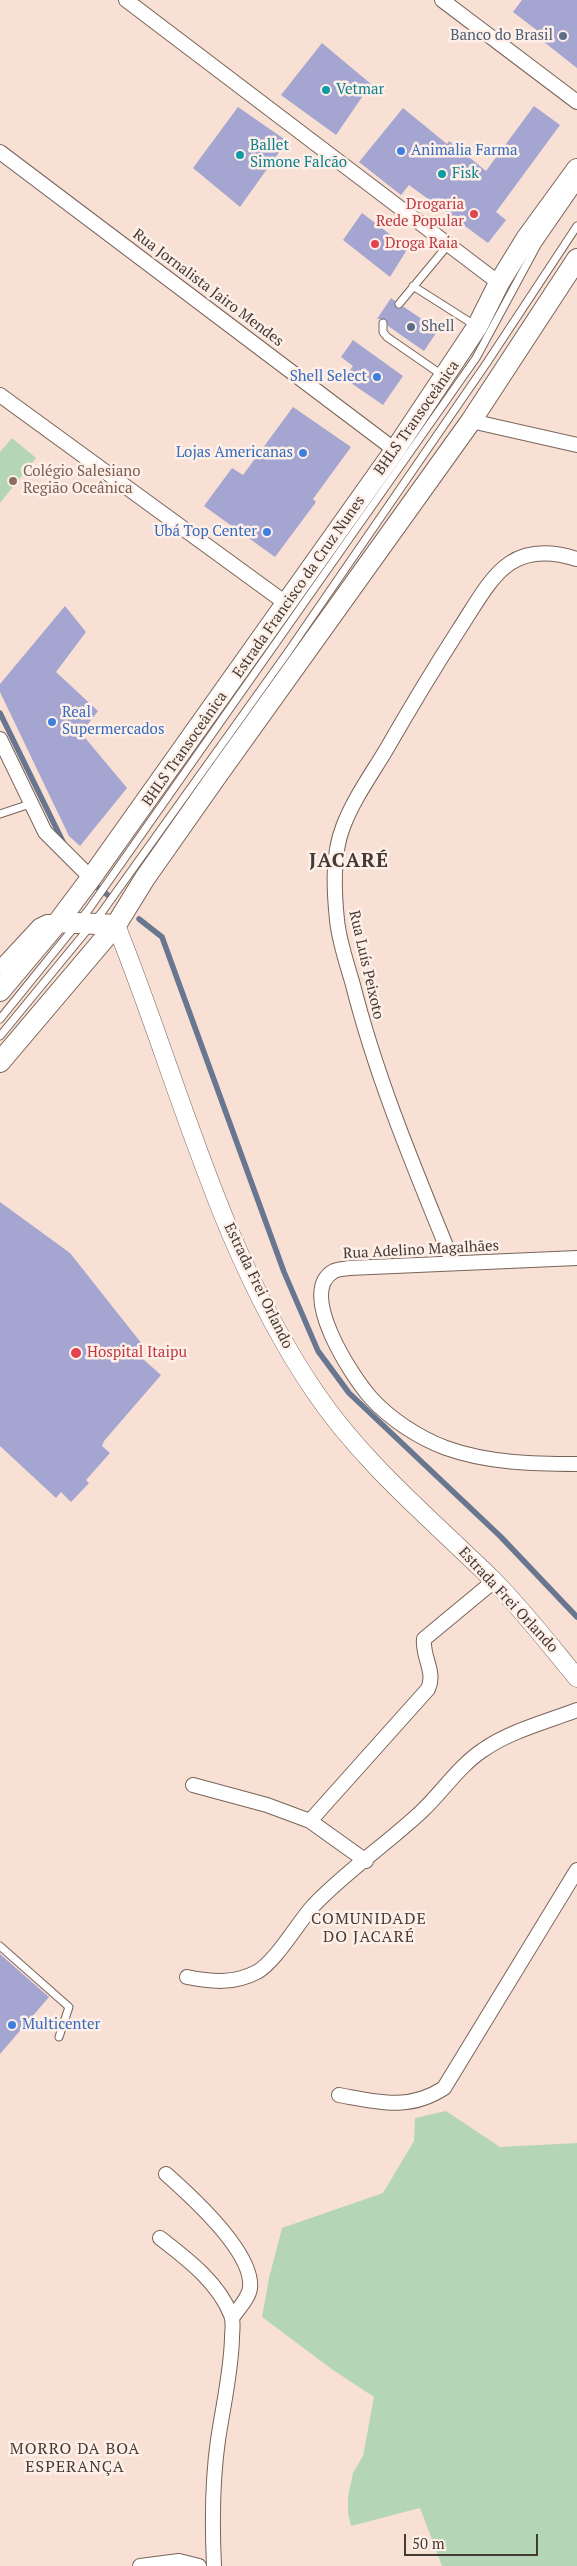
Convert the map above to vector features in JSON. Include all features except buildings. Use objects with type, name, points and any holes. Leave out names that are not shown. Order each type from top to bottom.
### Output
[{"type":"main road","name":"Estrada Francisco da Cruz Nunes","points":[[0,990],[76,923],[91,878],[396,450],[477,327],[499,283],[526,239],[577,170]]},
{"type":"main road","points":[[0,1062],[116,925],[145,878],[199,800],[471,421],[577,259]]},
{"type":"main road","points":[[76,923],[116,925]]},
{"type":"street","points":[[126,0],[499,283]]},
{"type":"street","points":[[442,0],[577,102]]},
{"type":"street","name":"Rua Jornalista Jairo Mendes","points":[[0,152],[396,450]]},
{"type":"street","points":[[0,395],[287,604]]},
{"type":"street","points":[[471,421],[577,445]]},
{"type":"street","name":"Rua Luís Peixoto","points":[[452,1263],[415,1171],[363,1027],[337,921],[335,868],[342,828],[365,784],[442,655],[491,581],[507,564],[524,556],[562,555],[577,559]]},
{"type":"street","points":[[0,739],[45,832],[91,878]]},
{"type":"street","points":[[0,968],[39,926],[46,922],[76,923]]},
{"type":"street","name":"Estrada Frei Orlando","points":[[116,925],[214,1195],[279,1336],[316,1394],[357,1444],[387,1478],[494,1580],[577,1678]]},
{"type":"street","name":"Rua Adelino Magalhães","points":[[577,1258],[349,1268],[334,1271],[326,1280],[322,1292],[323,1310],[332,1339],[348,1368],[372,1398],[405,1427],[446,1448],[492,1460],[542,1464],[577,1464]]},
{"type":"street","points":[[310,1821],[428,1690],[431,1675],[424,1640],[494,1580]]},
{"type":"street","points":[[187,1977],[209,1982],[227,1981],[243,1978],[258,1971],[270,1961],[291,1932],[321,1898],[422,1812],[483,1750],[506,1738],[577,1710]]},
{"type":"street","points":[[193,1785],[267,1805],[310,1821],[366,1860]]},
{"type":"street","points":[[339,2095],[382,2103],[408,2103],[428,2098],[444,2088],[577,1870]]},
{"type":"street","points":[[166,2174],[210,2215],[232,2243],[250,2275],[250,2291],[232,2318]]},
{"type":"street","points":[[160,2238],[203,2274],[222,2296],[232,2318],[227,2395],[218,2440],[215,2479],[212,2522],[214,2566]]},
{"type":"street","points":[[140,2566],[179,2561],[199,2566]]},
{"type":"lane","name":"BHLS Transoceânica","points":[[0,1036],[76,923],[476,358],[540,239],[577,187]]},
{"type":"lane","name":"BHLS Transoceânica","points":[[0,1019],[288,652],[486,364],[577,226]]},
{"type":"lane","points":[[399,304],[448,245]]},
{"type":"lane","points":[[413,286],[477,327]]},
{"type":"lane","points":[[384,323],[383,332],[387,337],[445,376]]},
{"type":"lane","points":[[0,814],[30,804]]},
{"type":"lane","points":[[0,1946],[69,2007],[59,2037]]},
{"type":"green space","points":[[12,438],[36,458],[0,503],[0,452]]},
{"type":"green space","points":[[446,2111],[500,2147],[577,2143],[577,2566],[442,2566],[420,2508],[351,2526],[348,2513],[348,2496],[353,2473],[363,2456],[374,2397],[333,2370],[262,2317],[269,2278],[282,2228],[383,2193],[414,2141],[415,2118]]},
{"type":"waterway","points":[[0,713],[64,844]]},
{"type":"waterway","points":[[92,883],[113,899]]},
{"type":"waterway","points":[[139,919],[162,937],[284,1272],[318,1351],[349,1393],[501,1537],[577,1617]]},
{"type":"place","name":"Banco do Brasil","points":[[563,36]]},
{"type":"place","name":"Vetmar","points":[[326,90]]},
{"type":"place","name":"Animalia Farma","points":[[401,151]]},
{"type":"place","name":"Ballet Simone Falcão","points":[[240,155]]},
{"type":"place","name":"Fisk","points":[[442,174]]},
{"type":"place","name":"Drogaria Rede Popular","points":[[474,214]]},
{"type":"place","name":"Droga Raia","points":[[375,244]]},
{"type":"place","name":"Shell","points":[[411,327]]},
{"type":"place","name":"Shell Select","points":[[377,377]]},
{"type":"place","name":"Lojas Americanas","points":[[303,453]]},
{"type":"place","name":"Colégio Salesiano Região Oceânica","points":[[13,481]]},
{"type":"place","name":"Ubá Top Center","points":[[267,532]]},
{"type":"place","name":"Real Supermercados","points":[[52,722]]},
{"type":"place","name":"Hospital Itaipu","points":[[76,1353]]},
{"type":"place","name":"Multicenter","points":[[12,2025]]},
{"type":"district","name":"JACARÉ","points":[[349,861]]},
{"type":"district","name":"COMUNIDADE DO JACARÉ","points":[[369,1928]]},
{"type":"district","name":"MORRO DA BOA ESPERANÇA","points":[[75,2458]]}]
